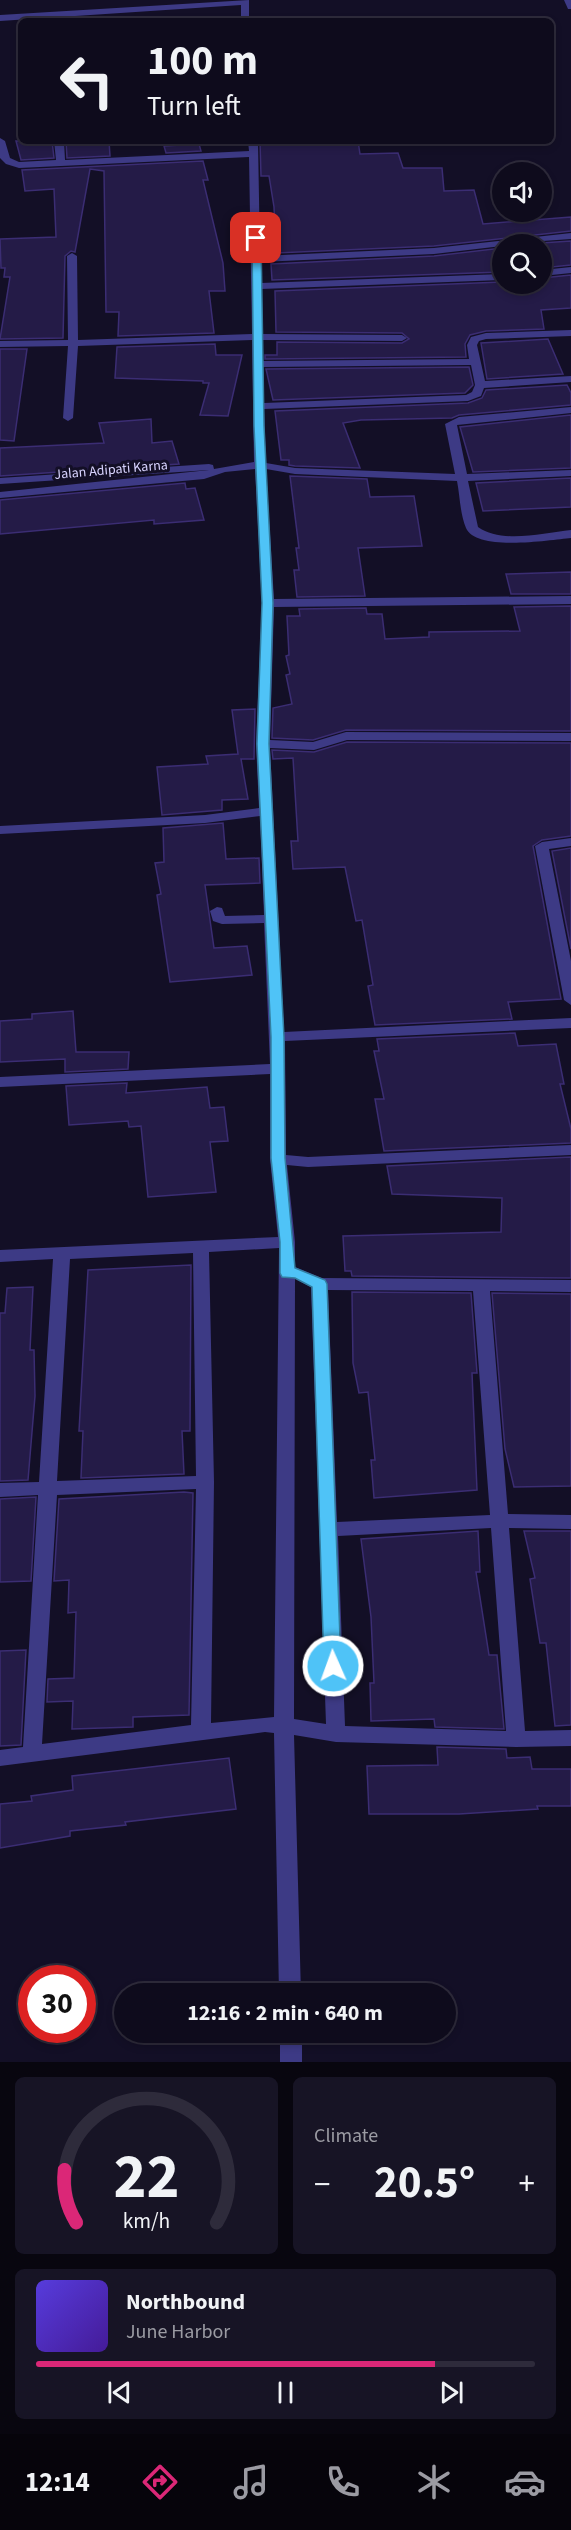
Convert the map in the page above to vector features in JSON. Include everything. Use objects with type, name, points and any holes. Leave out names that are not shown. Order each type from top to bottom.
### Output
[{"type":"street","points":[[568,0],[571,7]]},
{"type":"street","points":[[0,18],[59,18],[245,1],[244,18]]},
{"type":"street","points":[[0,141],[4,158],[8,163],[19,165],[253,147],[258,286],[253,337],[260,364],[260,465],[268,603],[263,744],[265,919],[278,1037],[278,1158],[288,1273],[284,1503],[275,1724],[289,1983]]},
{"type":"street","points":[[59,144],[61,163]]},
{"type":"street","points":[[257,259],[434,251],[571,236]]},
{"type":"street","points":[[68,418],[73,343],[72,256]]},
{"type":"street","points":[[552,272],[571,270]]},
{"type":"street","points":[[258,286],[492,277]]},
{"type":"street","points":[[259,406],[468,398],[477,394],[480,385],[472,342],[480,337],[571,333]]},
{"type":"street","points":[[0,344],[253,337],[402,338]]},
{"type":"street","points":[[260,364],[476,362]]},
{"type":"street","points":[[480,385],[571,379]]},
{"type":"street","points":[[571,410],[459,420],[452,423],[472,529],[477,534],[502,539],[571,534]]},
{"type":"street","name":"Jalan Adipati Karna","points":[[0,495],[204,476],[227,469],[260,465],[295,471],[461,478],[571,473]]},
{"type":"street","name":"Jalan Adipati Karna","points":[[0,481],[203,466],[227,469]]},
{"type":"street","points":[[268,603],[571,600]]},
{"type":"street","points":[[263,744],[314,747],[346,736],[571,737]]},
{"type":"street","points":[[0,830],[205,819],[265,811]]},
{"type":"street","points":[[571,842],[542,846],[571,1000]]},
{"type":"street","points":[[217,911],[220,919],[265,919]]},
{"type":"street","points":[[278,1037],[571,1023]]},
{"type":"street","points":[[0,1082],[73,1081],[202,1071],[277,1069]]},
{"type":"street","points":[[278,1158],[308,1162],[571,1150]]},
{"type":"street","points":[[0,1256],[256,1246],[287,1242]]},
{"type":"street","points":[[201,1247],[206,1482],[201,1731]]},
{"type":"street","points":[[32,1754],[62,1253]]},
{"type":"street","points":[[288,1273],[298,1273],[320,1284],[571,1286]]},
{"type":"street","points":[[320,1284],[336,1734]]},
{"type":"street","points":[[481,1285],[516,1739]]},
{"type":"street","points":[[0,1490],[206,1482]]},
{"type":"street","points":[[327,1529],[500,1521],[571,1522]]},
{"type":"street","points":[[0,1758],[231,1727],[275,1724],[336,1734],[516,1739],[571,1738]]},
{"type":"street","points":[[291,2043],[291,2062]]},
{"type":"building","points":[[16,141],[18,144],[52,144],[54,158],[21,160]]},
{"type":"building","points":[[66,144],[109,144],[110,156],[67,158]]},
{"type":"building","points":[[199,144],[201,151],[166,153],[164,146]]},
{"type":"building","points":[[260,144],[358,144],[360,154],[398,153],[403,168],[442,168],[444,191],[474,190],[483,224],[552,222],[552,219],[571,217],[571,231],[544,234],[492,234],[492,240],[434,246],[276,253],[274,207],[269,176],[261,176]]},
{"type":"building","points":[[203,161],[208,180],[203,180],[223,263],[225,291],[209,291],[214,333],[118,336],[119,312],[106,312],[104,171],[90,169],[75,252],[71,251],[65,256],[63,338],[0,339],[10,277],[4,277],[5,268],[1,268],[0,239],[56,237],[54,189],[25,191],[22,170]]},
{"type":"building","points":[[571,241],[571,265],[552,267],[552,242]]},
{"type":"building","points":[[492,249],[492,272],[272,280],[271,264],[434,256]]},
{"type":"building","points":[[571,275],[571,308],[541,310],[544,329],[486,331],[470,335],[465,344],[466,357],[265,359],[265,355],[277,355],[277,342],[402,343],[409,339],[402,333],[276,332],[275,291],[492,282],[492,294],[552,294],[552,277]]},
{"type":"building","points":[[548,339],[563,374],[487,379],[481,343]]},
{"type":"building","points":[[215,344],[216,355],[242,355],[228,416],[200,415],[209,383],[115,378],[117,347]]},
{"type":"building","points":[[0,349],[27,349],[14,441],[0,440]]},
{"type":"building","points":[[469,367],[473,385],[465,393],[273,400],[266,369]]},
{"type":"building","points":[[567,385],[571,393],[571,405],[459,415],[452,418],[361,420],[343,423],[360,468],[295,466],[289,465],[289,460],[281,460],[275,411],[468,403],[482,398],[486,390]]},
{"type":"building","points":[[571,415],[571,468],[473,472],[460,427]]},
{"type":"building","points":[[151,419],[152,443],[172,441],[179,464],[0,476],[0,448],[104,443],[99,423]]},
{"type":"building","points":[[290,476],[367,479],[370,497],[414,496],[422,546],[358,548],[365,596],[297,597],[294,570],[299,570],[296,548],[299,548]]},
{"type":"building","points":[[571,478],[571,507],[483,511],[476,483]]},
{"type":"building","points":[[185,483],[186,489],[195,488],[204,520],[154,524],[154,520],[0,534],[0,500]]},
{"type":"building","points":[[571,572],[571,594],[511,594],[506,574]]},
{"type":"building","points":[[571,606],[571,731],[346,730],[313,740],[272,738],[273,708],[292,704],[286,675],[290,674],[286,656],[289,655],[287,616],[300,616],[299,609],[366,608],[367,614],[382,614],[385,639],[429,637],[429,632],[520,631],[514,607]]},
{"type":"building","points":[[255,709],[254,759],[241,759],[248,799],[222,800],[222,810],[162,815],[157,767],[208,764],[206,756],[238,754],[232,710]]},
{"type":"building","points":[[347,742],[571,743],[571,836],[542,840],[533,846],[561,999],[508,1002],[512,1019],[375,1025],[368,986],[373,985],[362,920],[356,921],[345,867],[293,869],[291,841],[298,841],[293,758],[273,759],[272,750],[314,752]]},
{"type":"building","points":[[223,823],[226,859],[259,858],[260,883],[205,885],[214,948],[247,946],[252,975],[170,982],[157,895],[161,894],[155,863],[164,862],[163,828]]},
{"type":"building","points":[[571,848],[571,949],[552,851]]},
{"type":"building","points":[[73,1011],[76,1052],[129,1052],[128,1069],[65,1072],[65,1059],[0,1062],[0,1021],[32,1019],[32,1014]]},
{"type":"building","points":[[515,1033],[518,1046],[556,1044],[564,1084],[560,1084],[571,1129],[571,1143],[384,1151],[375,1099],[384,1099],[374,1051],[379,1051],[377,1039]]},
{"type":"building","points":[[127,1083],[126,1093],[207,1087],[210,1108],[224,1107],[228,1141],[210,1142],[216,1192],[148,1197],[141,1126],[129,1127],[128,1121],[69,1125],[66,1086]]},
{"type":"building","points":[[571,1157],[571,1278],[352,1276],[351,1271],[345,1271],[343,1236],[501,1232],[502,1198],[392,1194],[387,1166]]},
{"type":"building","points":[[191,1265],[190,1431],[182,1431],[184,1474],[81,1478],[83,1431],[79,1431],[88,1270]]},
{"type":"building","points":[[33,1287],[30,1350],[34,1350],[35,1396],[28,1480],[0,1481],[0,1313],[5,1313],[7,1288]]},
{"type":"building","points":[[352,1292],[471,1293],[477,1373],[472,1373],[477,1490],[374,1498],[371,1460],[375,1460],[368,1392],[359,1393],[353,1363]]},
{"type":"building","points":[[492,1293],[571,1294],[571,1486],[514,1487],[505,1449]]},
{"type":"building","points":[[193,1493],[189,1715],[133,1717],[133,1727],[72,1729],[73,1701],[47,1702],[48,1679],[74,1678],[76,1612],[68,1613],[69,1580],[54,1581],[59,1499]]},
{"type":"building","points":[[36,1497],[31,1581],[0,1582],[0,1499]]},
{"type":"building","points":[[478,1531],[480,1572],[476,1572],[489,1655],[497,1655],[504,1729],[435,1727],[434,1719],[371,1721],[370,1683],[374,1683],[371,1617],[361,1539]]},
{"type":"building","points":[[524,1531],[571,1531],[571,1725],[555,1726],[546,1643],[540,1643],[530,1579],[535,1578]]},
{"type":"building","points":[[26,1650],[21,1745],[0,1746],[0,1651]]},
{"type":"building","points":[[437,1747],[506,1749],[507,1758],[530,1757],[532,1769],[571,1769],[571,1806],[537,1806],[538,1809],[459,1814],[369,1814],[367,1766],[438,1765]]},
{"type":"building","points":[[229,1758],[236,1809],[70,1831],[70,1836],[0,1848],[0,1804],[32,1801],[31,1796],[73,1790],[72,1776]]},
{"type":"route","points":[[256,238],[260,465],[268,603],[263,744],[278,1037],[278,1158],[288,1273],[298,1273],[320,1284],[333,1666]]}]
